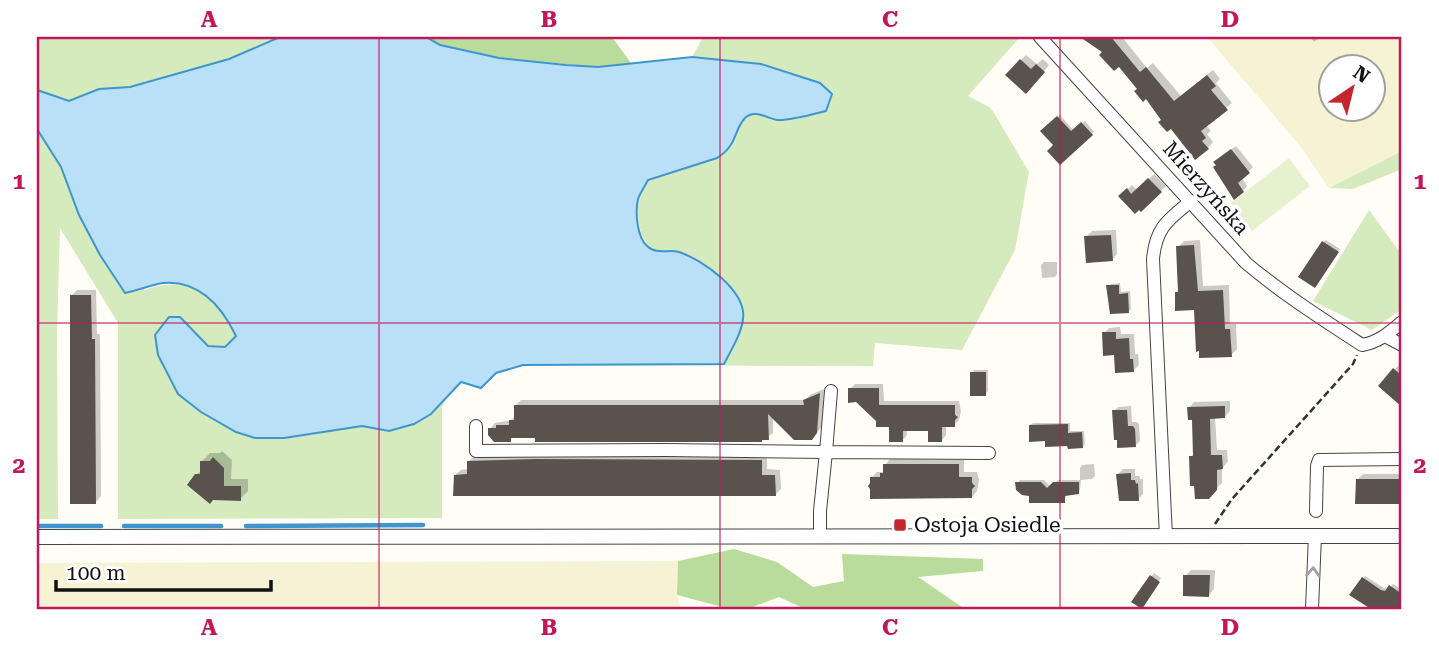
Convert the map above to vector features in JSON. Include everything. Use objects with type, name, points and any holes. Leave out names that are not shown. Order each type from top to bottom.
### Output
[{"type":"street","name":"Mierzyńska","points":[[1040,37],[1247,262],[1301,306],[1362,345]]},
{"type":"street","points":[[1172,538],[1153,259],[1155,240],[1162,228],[1191,201]]},
{"type":"street","points":[[1362,345],[1385,336],[1402,322]]},
{"type":"street","points":[[1385,336],[1402,345]]},
{"type":"street","points":[[820,537],[831,391]]},
{"type":"street","points":[[476,426],[476,451],[989,453]]},
{"type":"street","points":[[1316,511],[1317,466],[1320,460],[1402,459]]},
{"type":"street","points":[[1312,609],[1315,536]]},
{"type":"street","points":[[37,537],[1402,536]]},
{"type":"path","points":[[1215,537],[1216,520],[1222,512],[1353,364],[1362,345]]},
{"type":"shaded area","points":[[1207,37],[1402,37],[1402,151],[1329,188],[1301,147]]},
{"type":"shaded area","points":[[678,561],[677,595],[681,609],[37,609],[37,563]]},
{"type":"green space","points":[[37,37],[388,37],[130,87],[99,89],[69,101],[37,90]]},
{"type":"green space","points":[[426,37],[612,37],[631,63],[598,67],[499,58],[440,45]]},
{"type":"green space","points":[[703,37],[1020,37],[968,96],[991,108],[1029,172],[1015,250],[962,350],[875,343],[873,366],[523,365],[737,297],[728,284],[677,251],[659,252],[647,246],[637,213],[639,197],[648,180],[717,158],[726,152],[744,120],[751,114],[778,120],[809,115],[761,64],[692,57]]},
{"type":"green space","points":[[37,129],[61,167],[79,215],[100,255],[145,290],[161,285],[189,287],[211,300],[220,310],[236,336],[225,347],[208,346],[180,317],[284,438],[362,426],[389,431],[431,414],[446,400],[442,407],[442,518],[118,519],[118,323],[60,228],[57,333],[58,519],[37,519]]},
{"type":"green space","points":[[1402,151],[1402,169],[1353,189],[1329,188]]},
{"type":"green space","points":[[1289,158],[1310,186],[1252,231],[1231,203]]},
{"type":"green space","points":[[1369,210],[1402,255],[1402,309],[1372,330],[1313,301]]},
{"type":"green space","points":[[734,549],[777,562],[813,587],[844,581],[842,554],[983,559],[983,571],[918,577],[965,609],[805,609],[779,597],[747,609],[730,609],[677,595],[678,561]]},
{"type":"water","points":[[280,37],[426,37],[440,45],[499,58],[598,67],[692,57],[761,64],[820,83],[832,94],[826,111],[782,120],[757,114],[749,115],[741,123],[724,153],[717,158],[648,180],[639,197],[638,224],[641,237],[647,246],[654,250],[679,252],[700,262],[721,278],[738,298],[742,308],[742,325],[724,364],[523,365],[496,373],[481,388],[461,382],[431,414],[414,424],[389,431],[362,426],[284,438],[255,438],[236,432],[201,412],[178,394],[158,355],[155,335],[169,317],[180,317],[208,346],[225,347],[236,336],[216,306],[188,286],[163,283],[125,293],[100,255],[79,215],[61,167],[37,129],[37,90],[69,101],[99,89],[130,87],[229,59]]},
{"type":"building","points":[[1080,37],[1111,37],[1140,72],[1146,67],[1174,101],[1207,75],[1216,86],[1211,90],[1228,110],[1201,131],[1206,138],[1202,141],[1209,149],[1195,160],[1171,129],[1167,132],[1158,122],[1161,120],[1146,99],[1143,102],[1134,91],[1137,89],[1119,67],[1114,71],[1099,55],[1102,52]]},
{"type":"building","points":[[1020,59],[1031,69],[1036,64],[1045,72],[1026,94],[1005,75]]},
{"type":"building","points":[[1057,116],[1071,131],[1081,122],[1093,135],[1060,165],[1047,151],[1053,145],[1040,131]]},
{"type":"building","points":[[1231,149],[1250,173],[1238,183],[1244,192],[1234,200],[1213,167],[1216,165],[1213,162]]},
{"type":"building","points":[[1148,178],[1162,192],[1141,212],[1139,210],[1135,214],[1118,196],[1127,188],[1131,194]]},
{"type":"building","points":[[1111,235],[1113,261],[1086,263],[1084,236]]},
{"type":"building","points":[[1322,241],[1339,252],[1315,288],[1298,277]]},
{"type":"building","points":[[1194,245],[1198,291],[1223,290],[1225,329],[1230,329],[1232,357],[1199,358],[1199,351],[1196,352],[1194,310],[1175,311],[1175,292],[1178,292],[1176,246]]},
{"type":"building","points":[[1106,285],[1119,285],[1119,294],[1128,293],[1129,313],[1110,314]]},
{"type":"building","points":[[70,295],[91,295],[92,339],[95,339],[96,504],[70,504]]},
{"type":"building","points":[[1102,332],[1116,332],[1116,339],[1129,338],[1134,372],[1115,373],[1114,355],[1103,356]]},
{"type":"building","points":[[1393,368],[1402,376],[1402,407],[1378,386]]},
{"type":"building","points":[[970,372],[986,372],[986,396],[970,396]]},
{"type":"building","points":[[848,388],[879,388],[879,405],[955,405],[955,415],[958,417],[955,427],[942,427],[942,442],[928,442],[928,431],[903,431],[903,442],[889,442],[889,427],[876,427],[876,421],[856,402],[848,403]]},
{"type":"building","points":[[820,393],[817,433],[812,440],[794,440],[768,414],[769,440],[762,442],[535,442],[535,438],[511,438],[511,442],[494,442],[488,435],[488,428],[509,425],[509,420],[514,420],[514,405],[804,405],[803,400]]},
{"type":"building","points":[[1225,406],[1225,418],[1210,419],[1211,455],[1222,455],[1223,469],[1217,470],[1217,490],[1209,499],[1195,499],[1194,486],[1190,486],[1192,420],[1188,420],[1187,407]]},
{"type":"building","points":[[1112,410],[1127,410],[1128,426],[1135,429],[1136,447],[1117,448]]},
{"type":"building","points":[[1068,424],[1068,433],[1082,432],[1083,448],[1045,447],[1045,441],[1029,442],[1029,425]]},
{"type":"building","points":[[213,457],[224,468],[224,486],[241,486],[241,501],[213,500],[210,504],[187,485],[195,474],[200,474],[200,461],[210,461]]},
{"type":"building","points":[[762,460],[762,475],[775,475],[776,496],[453,496],[454,475],[467,474],[467,461]]},
{"type":"building","points":[[883,464],[959,464],[959,477],[972,477],[975,486],[972,489],[972,498],[870,499],[870,477],[880,477]]},
{"type":"building","points":[[1131,473],[1131,480],[1138,483],[1139,501],[1119,501],[1116,474]]},
{"type":"building","points":[[1356,479],[1402,479],[1402,504],[1355,504]]},
{"type":"building","points":[[1015,482],[1041,482],[1047,488],[1053,482],[1079,482],[1079,494],[1065,496],[1065,503],[1029,503],[1029,496],[1016,490]]},
{"type":"building","points":[[1150,575],[1160,582],[1142,609],[1131,602]]},
{"type":"building","points":[[1183,575],[1210,575],[1209,597],[1183,596]]},
{"type":"building","points":[[1362,577],[1381,590],[1385,591],[1389,585],[1402,594],[1402,609],[1371,609],[1349,595]]},
{"type":"waterway","points":[[246,526],[423,525]]},
{"type":"waterway","points":[[37,526],[101,526]]},
{"type":"waterway","points":[[124,526],[221,526]]},
{"type":"place","name":"Ostoja Osiedle","points":[[900,525]]}]
